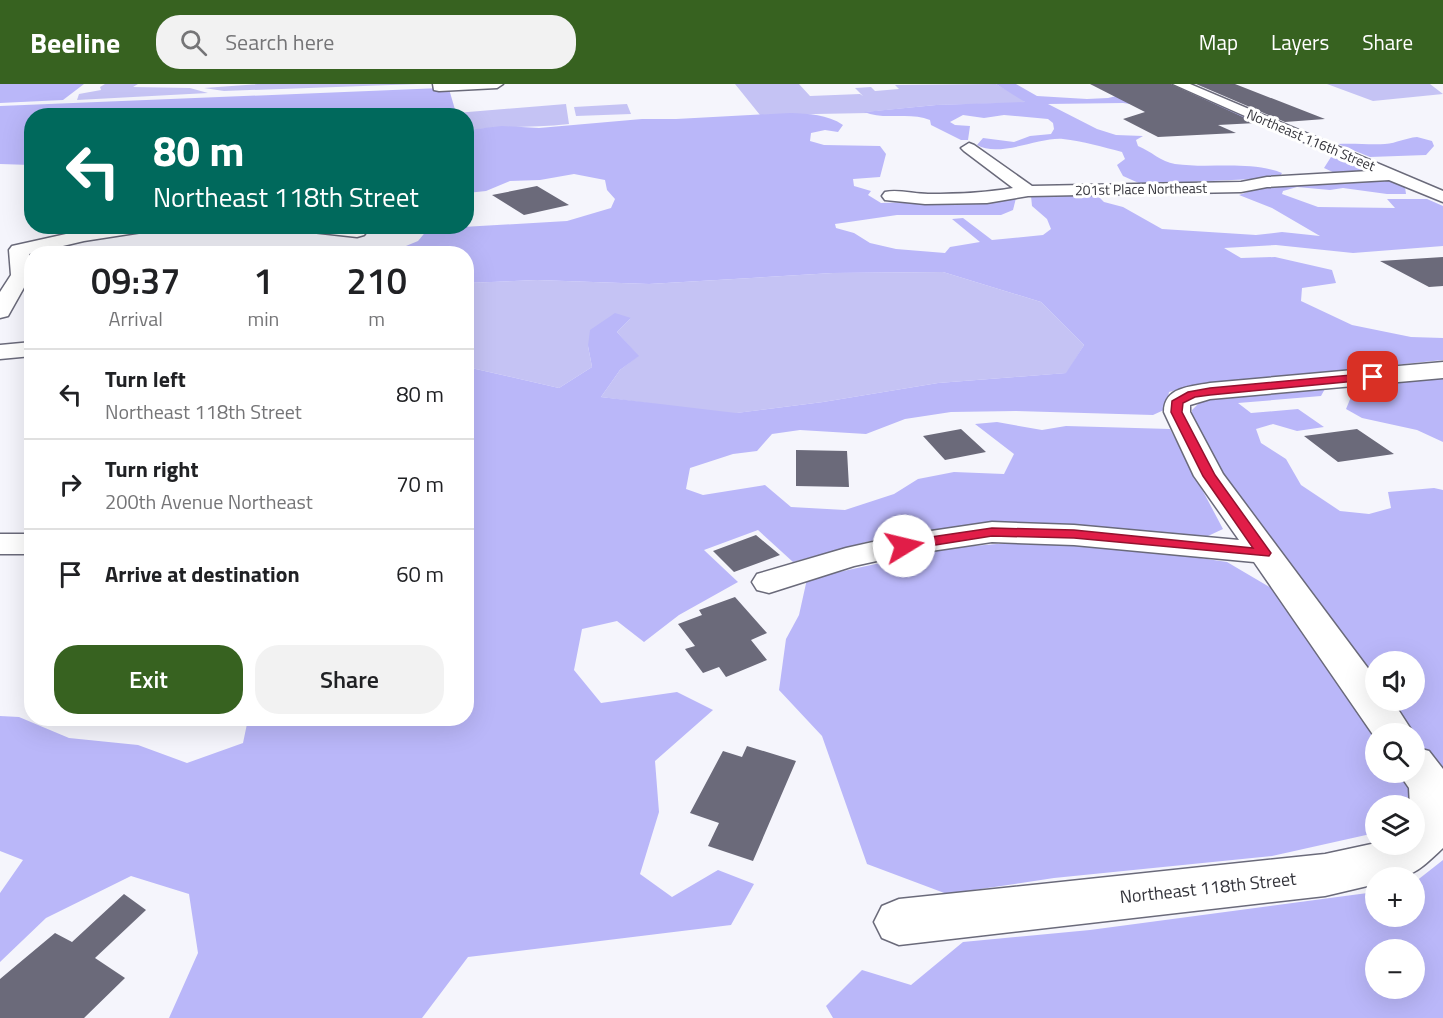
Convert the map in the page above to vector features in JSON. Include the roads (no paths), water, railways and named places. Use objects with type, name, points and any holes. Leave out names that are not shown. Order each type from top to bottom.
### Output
[{"type":"street","points":[[439,85],[497,84]]},
{"type":"street","name":"Northeast 116th Street","points":[[1179,84],[1443,196]]},
{"type":"street","points":[[969,148],[1028,191]]},
{"type":"street","name":"201st Place Northeast","points":[[891,196],[925,199],[987,198],[1028,191],[1241,187],[1267,182],[1392,175]]},
{"type":"street","points":[[0,311],[21,275],[10,244],[90,234]]},
{"type":"street","points":[[0,352],[24,350]]},
{"type":"street","points":[[1386,723],[1209,476],[1177,412],[1178,401],[1192,394],[1443,370]]},
{"type":"street","points":[[769,582],[846,558],[992,532],[1074,534],[1264,553]]},
{"type":"street","points":[[0,544],[24,544]]},
{"type":"street","name":"Northeast 118th Street","points":[[898,922],[1325,876],[1400,858],[1435,827],[1430,784],[1425,777]]}]
